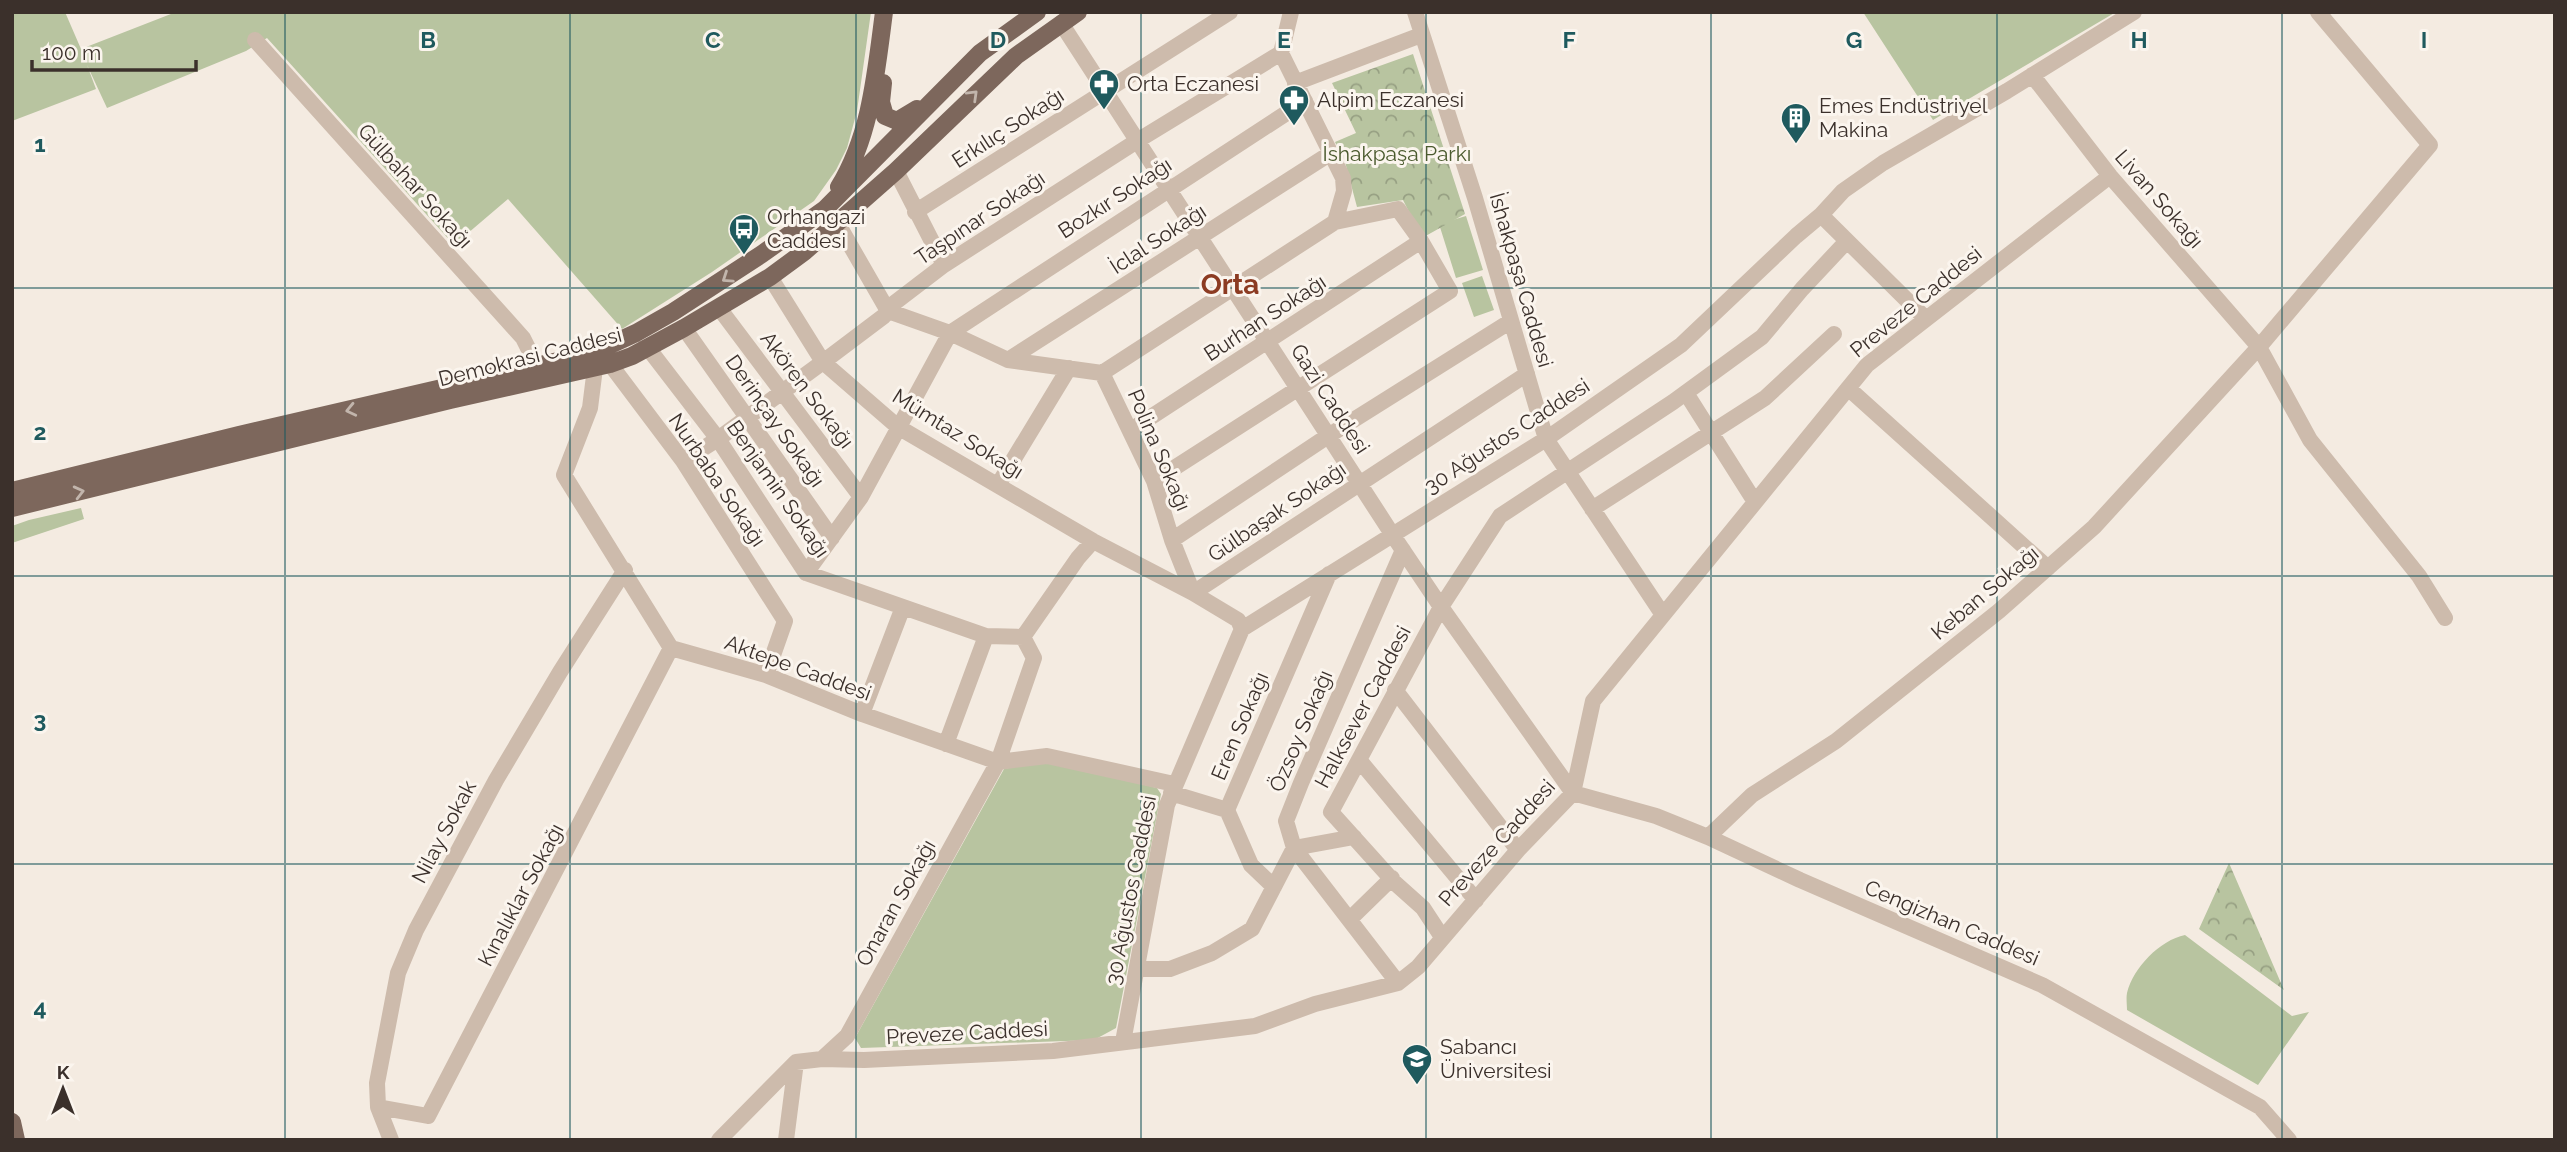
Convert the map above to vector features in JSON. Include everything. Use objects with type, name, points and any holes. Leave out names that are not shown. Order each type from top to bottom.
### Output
[{"type":"main road","points":[[825,209],[852,164],[865,128],[884,12]]},
{"type":"main road","points":[[894,12],[881,102],[885,116],[897,121],[904,119],[943,91]]},
{"type":"main road","name":"Demokrasi Caddesi","points":[[12,508],[603,366],[648,348],[770,277],[804,252],[896,171],[1008,62],[1078,12]]},
{"type":"main road","points":[[1031,17],[1048,15],[1061,23]]},
{"type":"main road","name":"Demokrasi Caddesi","points":[[12,491],[225,438],[537,366],[601,349],[636,333],[722,282],[825,209],[979,53],[1031,17]]},
{"type":"main road","points":[[870,101],[872,121],[876,129],[892,142],[914,145],[924,142]]},
{"type":"main road","points":[[537,366],[549,370],[552,377]]},
{"type":"main road","points":[[12,1122],[16,1140]]},
{"type":"street","name":"Erkılıç Sokağı","points":[[915,212],[1230,12]]},
{"type":"street","points":[[1291,12],[1281,53],[1343,178],[1344,191],[1335,222]]},
{"type":"street","name":"İshakpaşa Caddesi","points":[[1415,12],[1475,198],[1546,439],[1663,615]]},
{"type":"street","name":"30 Ağustos Caddesi","points":[[1123,1042],[1172,789],[1242,629],[1546,439],[1681,345],[1821,215],[1843,191],[1883,163],[2134,12]]},
{"type":"street","name":"Keban Sokağı","points":[[1708,837],[1752,795],[1836,741],[1999,611],[2094,527],[2259,347],[2430,145],[2318,12]]},
{"type":"street","name":"Gazi Caddesi","points":[[1061,23],[1392,534],[1573,793]]},
{"type":"street","points":[[1295,83],[1422,35]]},
{"type":"street","name":"Gülbahar Sokağı","points":[[255,40],[523,338],[537,366]]},
{"type":"street","name":"Taşpınar Sokağı","points":[[683,461],[718,439],[822,362],[944,265],[1137,141],[1281,53]]},
{"type":"street","name":"Livan Sokağı","points":[[2032,75],[2110,176],[2259,347],[2310,440],[2419,576],[2445,618]]},
{"type":"street","name":"Bozkır Sokağı","points":[[950,333],[1168,188],[1305,101]]},
{"type":"street","name":"İclal Sokağı","points":[[1008,360],[1331,153]]},
{"type":"street","points":[[896,171],[944,265]]},
{"type":"street","name":"Preveze Caddesi","points":[[796,1062],[1053,1051],[1255,1026],[1315,1004],[1398,982],[1418,967],[1518,850],[1573,793],[1593,701],[1867,365],[2110,176]]},
{"type":"street","points":[[1102,373],[1335,222],[1398,209],[1421,241],[1450,291],[1154,481]]},
{"type":"street","points":[[1821,215],[1926,319]]},
{"type":"street","points":[[838,224],[888,311]]},
{"type":"street","name":"Burhan Sokağı","points":[[1131,430],[1421,241]]},
{"type":"street","points":[[1568,471],[1686,393],[1762,337],[1847,241]]},
{"type":"street","name":"Mümtaz Sokağı","points":[[770,277],[822,362],[898,427],[1093,541],[1193,593]]},
{"type":"street","name":"Akören Sokağı","points":[[719,308],[861,497]]},
{"type":"street","name":"Polina Sokağı","points":[[888,311],[950,333],[1008,360],[1102,373],[1154,481],[1172,540],[1193,593]]},
{"type":"street","points":[[1172,540],[1328,436],[1511,321]]},
{"type":"street","name":"Derinçay Sokağı","points":[[684,328],[832,538]]},
{"type":"street","points":[[806,573],[861,497],[950,333]]},
{"type":"street","points":[[1592,509],[1765,398],[1834,334]]},
{"type":"street","name":"Benjamin Sokağı","points":[[648,348],[718,439],[806,573],[986,636],[1023,637]]},
{"type":"street","points":[[603,366],[564,475],[671,648]]},
{"type":"street","name":"Nurbaba Sokağı","points":[[603,366],[683,461],[785,621],[766,675]]},
{"type":"street","points":[[998,485],[1069,368]]},
{"type":"street","name":"Gülbaşak Sokağı","points":[[1193,593],[1527,374]]},
{"type":"street","points":[[1848,388],[2048,568]]},
{"type":"street","points":[[1686,393],[1755,502]]},
{"type":"street","name":"Halksever Caddesi","points":[[1442,937],[1423,908],[1331,812],[1441,607],[1500,516],[1568,471]]},
{"type":"street","points":[[1023,637],[1078,558],[1093,541]]},
{"type":"street","name":"Özsoy Sokağı","points":[[1294,848],[1286,821],[1403,550]]},
{"type":"street","name":"Nilay Sokak","points":[[391,1140],[379,1107],[377,1083],[398,973],[416,930],[503,768],[625,570]]},
{"type":"street","name":"Eren Sokağı","points":[[1274,887],[1251,865],[1227,810],[1329,574]]},
{"type":"street","points":[[1193,593],[1238,620],[1242,629]]},
{"type":"street","points":[[862,714],[903,607]]},
{"type":"street","points":[[946,744],[986,636]]},
{"type":"street","name":"Onaran Sokağı","points":[[822,1059],[847,1036],[998,762],[1034,658],[1023,637]]},
{"type":"street","name":"Aktepe Caddesi","points":[[671,648],[766,675],[862,714],[998,762],[1047,756],[1172,789],[1227,810]]},
{"type":"street","name":"Kınalıklar Sokağı","points":[[379,1107],[428,1116],[671,648]]},
{"type":"street","points":[[1395,690],[1518,850]]},
{"type":"street","points":[[1360,761],[1476,900]]},
{"type":"street","name":"Cengizhan Caddesi","points":[[1573,793],[1656,816],[1708,837],[2042,985],[2260,1107],[2289,1140]]},
{"type":"street","points":[[1294,848],[1354,837]]},
{"type":"street","points":[[1137,969],[1170,969],[1212,953],[1252,929],[1294,848]]},
{"type":"street","points":[[1294,848],[1398,982]]},
{"type":"street","points":[[1350,919],[1392,878]]},
{"type":"street","points":[[719,1140],[796,1062]]},
{"type":"street","points":[[786,1140],[796,1062]]},
{"type":"green space","points":[[12,12],[65,12],[81,49],[176,12],[871,12],[857,111],[847,148],[836,170],[814,201],[712,272],[622,329],[508,199],[454,245],[267,38],[246,51],[107,108],[87,65],[96,89],[12,121]]},
{"type":"green space","points":[[1863,12],[2116,12],[1933,120]]},
{"type":"green space","name":"İshakpaşa Parkı","points":[[1413,54],[1465,214],[1422,238],[1403,200],[1357,207],[1345,162],[1335,142],[1356,133],[1332,83]]},
{"type":"green space","points":[[1466,216],[1483,270],[1456,278],[1439,224]]},
{"type":"green space","points":[[1482,276],[1494,310],[1474,317],[1462,283]]},
{"type":"green space","points":[[81,508],[84,519],[12,543],[12,526]]},
{"type":"green space","points":[[1047,760],[1157,788],[1161,794],[1116,1028],[1094,1040],[861,1048],[855,1038],[1004,769]]},
{"type":"green space","points":[[2229,863],[2284,990],[2199,929]]},
{"type":"green space","points":[[2185,935],[2292,1016],[2309,1012],[2258,1085],[2127,1010],[2127,993],[2141,965],[2157,949]]},
{"type":"place","name":"Orta Eczanesi","points":[[1104,111]]},
{"type":"place","name":"Alpim Eczanesi","points":[[1294,127]]},
{"type":"place","name":"Emes Endüstriyel Makina","points":[[1796,145]]},
{"type":"place","name":"Orhangazi Caddesi","points":[[744,256]]},
{"type":"place","name":"Sabancı Üniversitesi","points":[[1417,1086]]},
{"type":"district","name":"Orta","points":[[1230,284]]}]
